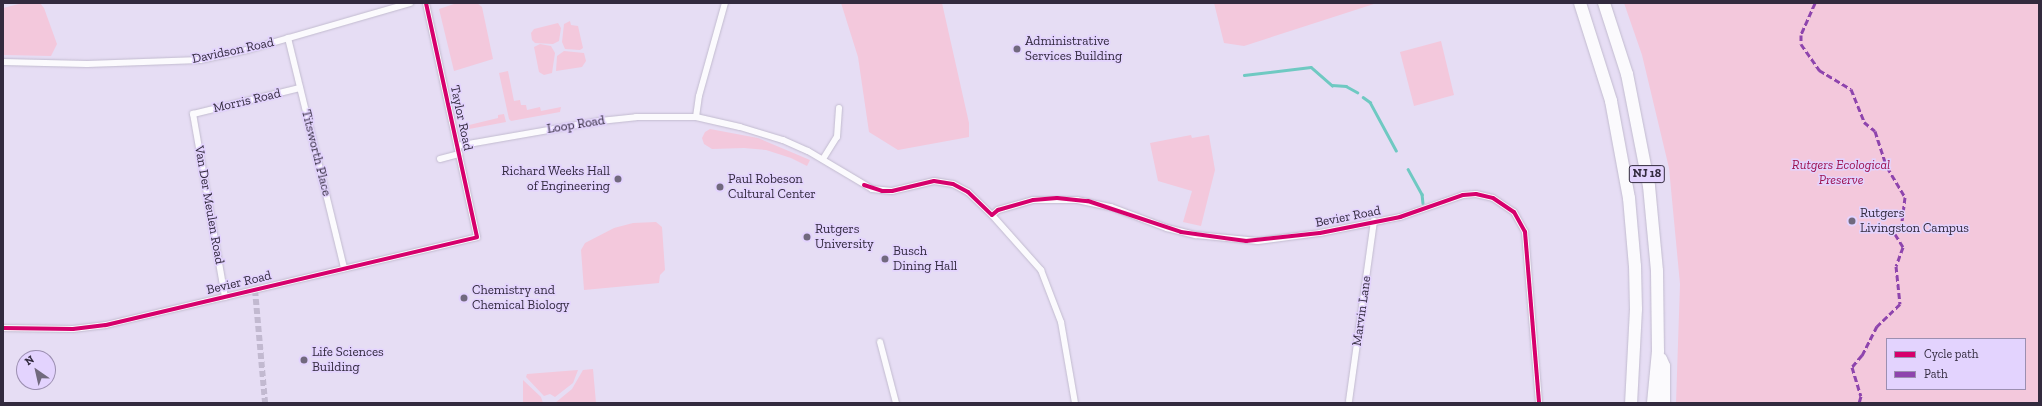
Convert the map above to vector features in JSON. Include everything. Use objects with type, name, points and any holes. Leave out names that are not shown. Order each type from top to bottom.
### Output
[{"type":"highway","name":"NJ 18","points":[[1580,3],[1611,101],[1629,198],[1635,266],[1636,308],[1631,403]]},
{"type":"highway","name":"NJ 18","points":[[1604,3],[1626,74],[1649,186],[1657,271],[1658,351],[1653,403]]},
{"type":"highway","points":[[1658,351],[1664,366],[1664,403]]},
{"type":"street","name":"Davidson Road","points":[[3,62],[87,64],[200,60],[288,38],[410,3]]},
{"type":"street","name":"Taylor Road","points":[[426,3],[477,237]]},
{"type":"street","points":[[696,117],[699,96],[725,3]]},
{"type":"street","name":"Titsworth Place","points":[[288,38],[344,268]]},
{"type":"street","name":"Morris Road","points":[[193,114],[300,88]]},
{"type":"street","points":[[823,159],[837,137],[839,108]]},
{"type":"street","name":"Van Der Meulen Road","points":[[193,114],[225,297]]},
{"type":"street","name":"Loop Road","points":[[457,146],[588,122],[636,117],[696,117],[763,133],[823,159],[864,185],[882,191],[902,190],[934,181],[953,184],[968,192],[992,215],[1041,270],[1061,322],[1075,403]]},
{"type":"street","points":[[440,159],[459,154]]},
{"type":"street","name":"Bevier Road","points":[[992,215],[998,210],[1033,200],[1077,200],[1111,207],[1181,232],[1246,241],[1320,233],[1413,214],[1472,194],[1493,198],[1514,212],[1526,237],[1539,403]]},
{"type":"street","name":"Marvin Lane","points":[[1349,400],[1374,221]]},
{"type":"street","name":"Bevier Road","points":[[3,328],[88,328],[477,237]]},
{"type":"street","points":[[880,342],[896,403]]},
{"type":"green space","points":[[23,3],[40,3],[44,8],[57,44],[51,56],[3,55],[3,8]]},
{"type":"green space","points":[[457,3],[477,3],[482,7],[493,59],[454,71],[439,9]]},
{"type":"green space","points":[[841,3],[942,3],[969,123],[969,137],[898,150],[869,132],[858,57]]},
{"type":"green space","points":[[1214,3],[1377,3],[1244,46],[1224,43]]},
{"type":"green space","name":"Rutgers Ecological Preserve","points":[[1624,3],[2039,3],[2039,403],[1676,403],[1680,284],[1669,168],[1642,55]]},
{"type":"green space","points":[[570,21],[571,25],[578,26],[583,48],[580,50],[565,49],[562,42],[564,24]]},
{"type":"green space","points":[[558,23],[561,28],[559,41],[553,44],[535,43],[532,40],[531,33],[534,29]]},
{"type":"green space","points":[[1441,41],[1454,95],[1414,106],[1400,52]]},
{"type":"green space","points":[[540,44],[551,46],[555,53],[552,73],[544,75],[539,72],[534,47]]},
{"type":"green space","points":[[564,51],[584,53],[586,61],[582,67],[556,71],[557,56]]},
{"type":"green space","points":[[508,71],[514,101],[520,100],[521,105],[526,105],[527,110],[540,107],[541,111],[561,107],[560,112],[511,121],[509,119],[499,73]]},
{"type":"green space","points":[[504,114],[506,122],[469,129],[465,126],[498,118],[498,115]]},
{"type":"green space","points":[[710,129],[758,138],[810,160],[807,166],[791,158],[766,150],[744,148],[712,149],[704,144],[702,138],[705,132]]},
{"type":"green space","points":[[1191,135],[1192,138],[1209,135],[1215,170],[1201,226],[1183,222],[1192,191],[1158,181],[1150,143]]},
{"type":"green space","points":[[656,222],[662,227],[665,270],[660,275],[659,283],[584,290],[581,250],[585,243],[614,228],[633,223]]},
{"type":"green space","points":[[593,369],[596,403],[555,403],[572,389],[583,370]]},
{"type":"green space","points":[[578,370],[573,383],[555,397],[550,394],[544,396],[526,377],[527,374]]},
{"type":"green space","points":[[523,380],[541,397],[543,403],[523,403]]},
{"type":"waterway","points":[[1244,75],[1311,67],[1332,85],[1346,86],[1357,92]]},
{"type":"waterway","points":[[1363,97],[1370,102],[1396,150]]},
{"type":"waterway","points":[[1408,169],[1422,194],[1423,203]]},
{"type":"tunnel","points":[[255,290],[265,403]]},
{"type":"marked path","points":[[1815,3],[1801,35],[1801,44],[1819,70],[1851,89],[1864,122],[1875,131],[1887,167],[1905,197],[1901,228],[1895,234],[1903,247],[1896,266],[1900,304],[1877,326],[1862,355],[1852,367],[1861,396],[1859,403]]},
{"type":"cycle path","points":[[3,328],[73,329],[106,325],[477,237],[426,3]]},
{"type":"cycle path","points":[[864,185],[882,191],[892,191],[934,181],[953,184],[968,192],[992,215],[998,210],[1033,200],[1057,198],[1088,201],[1181,232],[1246,241],[1320,233],[1400,217],[1463,195],[1476,194],[1493,198],[1514,212],[1525,232],[1539,403]]},
{"type":"place","name":"Administrative Services Building","points":[[1017,49]]},
{"type":"place","name":"Richard Weeks Hall of Engineering","points":[[618,179]]},
{"type":"place","name":"Paul Robeson Cultural Center","points":[[720,187]]},
{"type":"place","name":"Rutgers Livingston Campus","points":[[1852,221]]},
{"type":"place","name":"Rutgers University","points":[[807,237]]},
{"type":"place","name":"Busch Dining Hall","points":[[885,259]]},
{"type":"place","name":"Chemistry and Chemical Biology","points":[[464,298]]},
{"type":"place","name":"Life Sciences Building","points":[[304,360]]}]
